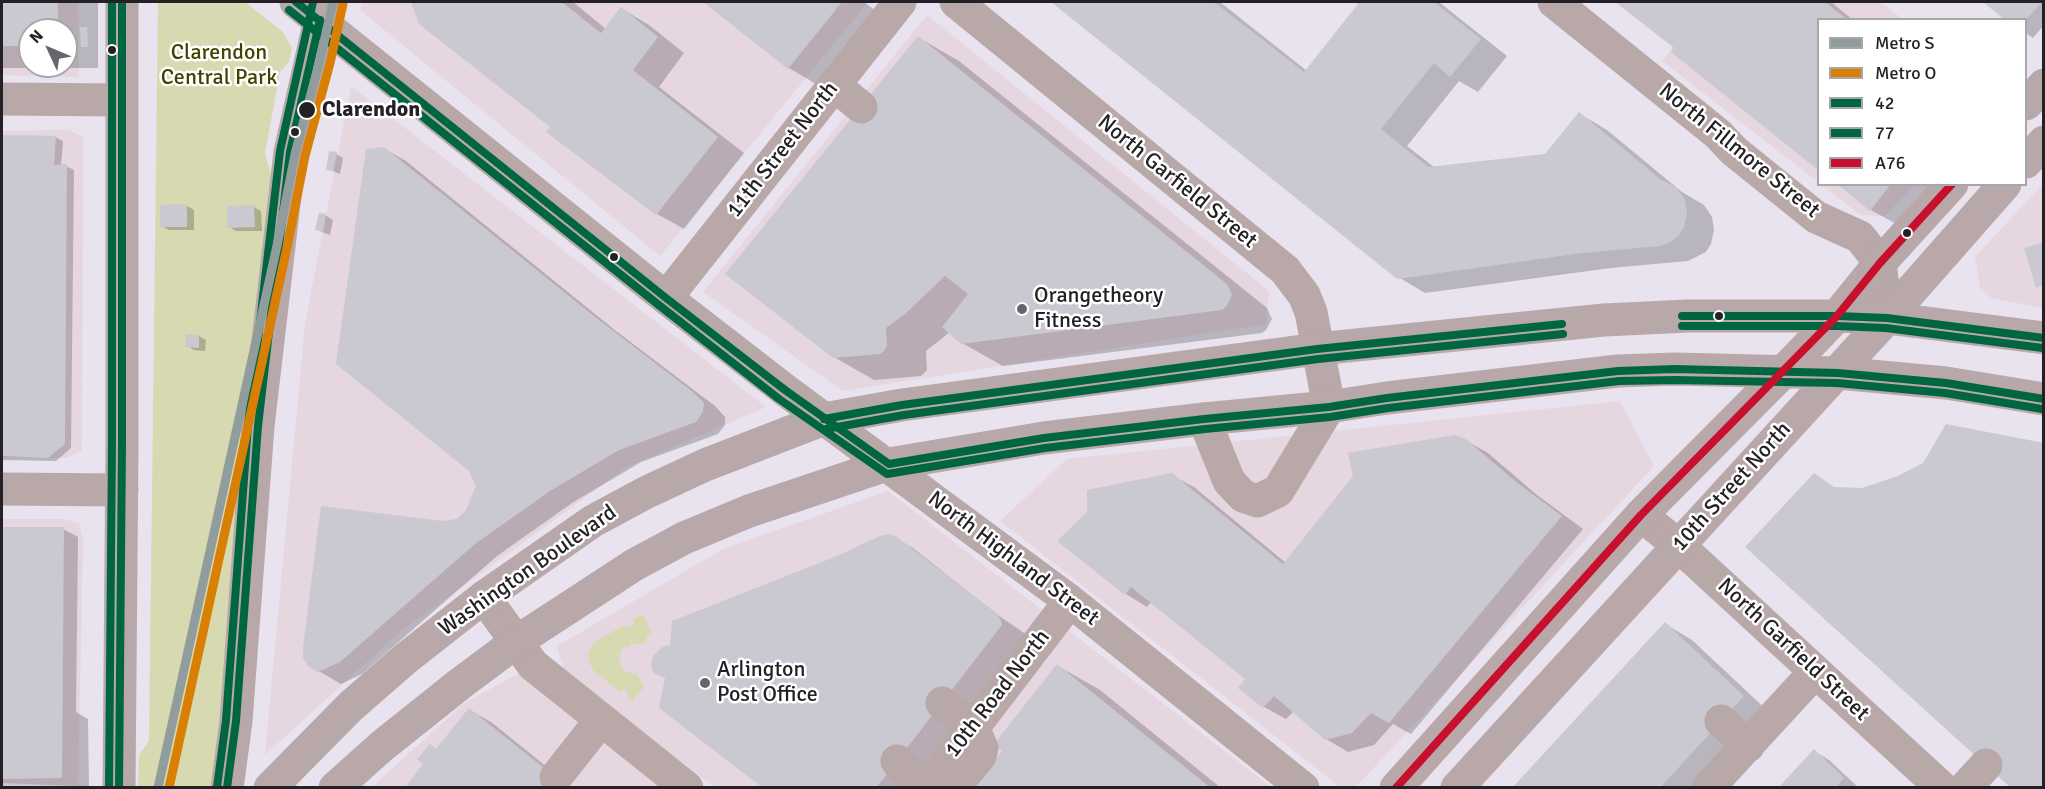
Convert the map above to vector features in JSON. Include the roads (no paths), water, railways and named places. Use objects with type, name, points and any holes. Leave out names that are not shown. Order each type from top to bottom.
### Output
[{"type":"main road","points":[[119,788],[122,490],[122,2]]},
{"type":"main road","points":[[227,788],[236,721],[258,426],[290,152],[314,8]]},
{"type":"main road","points":[[2027,102],[2043,85]]},
{"type":"main road","name":"10th Street North","points":[[1396,788],[1641,516],[1837,316],[1880,263],[1950,186]]},
{"type":"main road","name":"10th Street North","points":[[1457,788],[1838,373],[2003,186]]},
{"type":"main road","name":"Washington Boulevard","points":[[270,788],[351,706],[405,659],[484,597],[593,522],[647,492],[705,465],[824,419],[902,405],[1317,348],[1604,320],[1688,316],[1887,318],[2043,338]]},
{"type":"main road","points":[[335,788],[382,746],[516,642],[634,565],[684,538],[749,511],[889,464],[1044,438],[1204,418],[1329,407],[1618,371],[1785,370],[1838,373],[1946,383],[2043,399]]},
{"type":"street","name":"11th Street North","points":[[666,298],[900,2]]},
{"type":"street","name":"North Garfield Street","points":[[956,2],[1284,270],[1304,295],[1311,312],[1329,407]]},
{"type":"street","name":"North Fillmore Street","points":[[1554,2],[1718,134],[1734,151],[1816,217],[1860,237],[1880,263]]},
{"type":"street","name":"North Highland Street","points":[[314,8],[666,298],[824,419],[889,464],[1070,600],[1303,788]]},
{"type":"street","points":[[834,85],[861,107]]},
{"type":"street","points":[[2,99],[121,100]]},
{"type":"street","points":[[1880,263],[1887,318]]},
{"type":"street","points":[[1204,418],[1229,481],[1242,496],[1257,501],[1278,491],[1329,407]]},
{"type":"street","points":[[2,489],[122,490]]},
{"type":"street","name":"North Garfield Street","points":[[1641,516],[1679,546],[1942,788]]},
{"type":"street","points":[[484,597],[533,665],[682,786]]},
{"type":"street","name":"10th Road North","points":[[934,787],[979,720],[1070,600]]},
{"type":"street","points":[[1708,788],[1815,672]]},
{"type":"street","points":[[948,695],[979,720]]},
{"type":"street","points":[[556,777],[601,720]]},
{"type":"street","points":[[1721,722],[1748,746]]},
{"type":"street","points":[[897,761],[934,787]]},
{"type":"metro line","name":"S","points":[[158,788],[295,154],[333,2]]},
{"type":"metro line","name":"O","points":[[169,788],[305,156],[343,4]]},
{"type":"place","name":"Clarendon","points":[[307,110]]},
{"type":"place","name":"Orangetheory Fitness","points":[[1022,309]]},
{"type":"place","name":"Arlington Post Office","points":[[705,683]]},
{"type":"park label","name":"Clarendon Central Park","points":[[219,66]]}]
